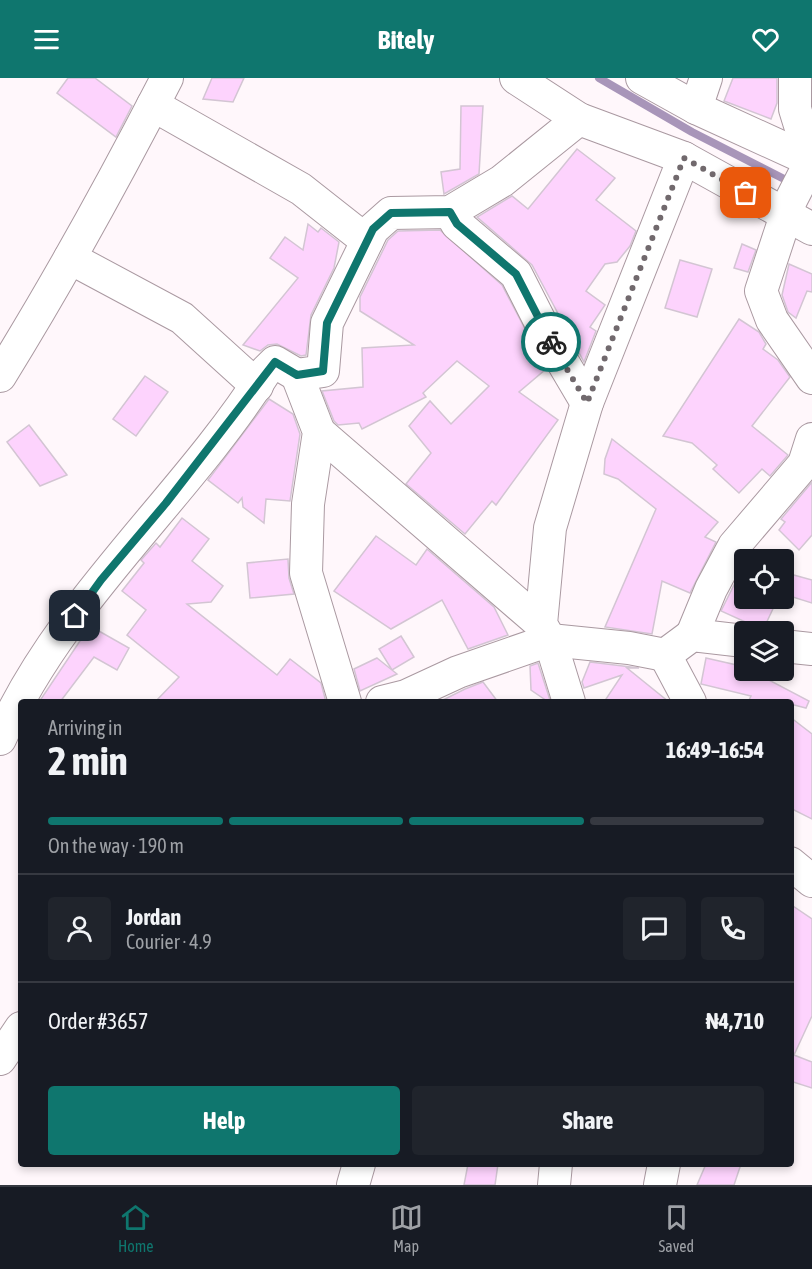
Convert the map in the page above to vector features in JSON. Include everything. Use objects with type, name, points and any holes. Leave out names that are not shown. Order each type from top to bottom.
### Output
[{"type":"street","points":[[516,78],[579,119],[684,158],[803,190]]},
{"type":"street","points":[[642,78],[696,108],[803,190]]},
{"type":"street","points":[[696,108],[706,78]]},
{"type":"street","points":[[795,78],[795,108],[803,190],[761,291],[772,320],[812,378]]},
{"type":"street","points":[[0,376],[10,335],[70,258],[148,120],[160,91],[301,189],[367,241]]},
{"type":"street","points":[[297,375],[323,371],[327,323],[373,229],[391,213],[450,212],[502,181],[579,119]]},
{"type":"street","points":[[568,699],[546,632],[550,528],[587,403],[684,158]]},
{"type":"street","points":[[450,212],[457,224],[516,274],[548,337],[587,403]]},
{"type":"street","points":[[70,258],[182,318],[256,386]]},
{"type":"street","points":[[22,699],[37,671],[101,580],[166,503],[275,362],[297,375],[319,432],[546,632],[665,655],[692,635],[711,589],[734,546],[804,464],[812,439]]},
{"type":"street","points":[[319,432],[308,504],[306,573],[344,699]]},
{"type":"street","points":[[394,699],[406,696],[546,632]]},
{"type":"street","points":[[692,635],[734,641]]},
{"type":"street","points":[[794,647],[812,649]]},
{"type":"street","points":[[665,655],[688,699]]},
{"type":"street","points":[[0,739],[18,706]]},
{"type":"street","points":[[794,866],[812,881]]},
{"type":"street","points":[[0,1059],[18,1032]]},
{"type":"street","points":[[353,1185],[358,1167]]},
{"type":"street","points":[[554,1185],[556,1167]]},
{"type":"street","points":[[656,1167],[658,1185]]},
{"type":"street","points":[[658,1185],[663,1167]]},
{"type":"building","points":[[68,78],[95,78],[132,106],[116,137],[57,93]]},
{"type":"building","points":[[212,78],[244,78],[233,102],[203,99]]},
{"type":"building","points":[[733,78],[777,78],[777,103],[771,119],[724,101]]},
{"type":"building","points":[[461,106],[483,106],[479,174],[444,194],[441,172],[460,169]]},
{"type":"building","points":[[577,149],[615,178],[596,200],[636,231],[630,246],[617,262],[605,264],[586,291],[605,305],[590,327],[596,331],[584,362],[532,265],[477,217],[512,196],[528,209]]},
{"type":"building","points":[[308,224],[318,232],[321,228],[339,242],[334,268],[311,315],[306,355],[301,356],[277,344],[268,345],[260,351],[243,345],[298,278],[270,258],[285,237],[303,250]]},
{"type":"building","points":[[440,230],[502,285],[546,369],[519,392],[558,420],[496,505],[492,501],[465,534],[406,484],[431,453],[409,426],[430,401],[451,424],[489,386],[457,361],[423,393],[426,397],[362,429],[359,423],[338,425],[334,421],[322,391],[363,387],[362,348],[414,345],[360,311],[360,297],[388,240],[398,231]]},
{"type":"building","points":[[742,244],[756,250],[748,272],[734,268]]},
{"type":"building","points":[[680,260],[712,269],[697,317],[665,308]]},
{"type":"building","points":[[789,264],[812,274],[812,292],[807,291],[796,318],[788,312],[782,295]]},
{"type":"building","points":[[739,319],[759,332],[766,344],[763,349],[778,360],[790,377],[752,426],[788,455],[770,476],[762,469],[739,493],[713,469],[717,465],[692,443],[663,436]]},
{"type":"building","points":[[145,376],[168,392],[136,436],[113,419]]},
{"type":"building","points":[[269,399],[293,414],[300,434],[290,501],[266,499],[264,523],[243,507],[242,498],[238,503],[208,480]]},
{"type":"building","points":[[29,425],[67,475],[40,486],[7,442]]},
{"type":"building","points":[[612,439],[718,522],[705,537],[716,542],[690,593],[662,581],[652,634],[605,627],[656,509],[618,479],[604,474],[605,459]]},
{"type":"building","points":[[812,482],[812,535],[799,550],[779,530],[785,522],[781,519]]},
{"type":"building","points":[[182,518],[209,539],[192,561],[223,586],[211,602],[187,604],[277,675],[290,659],[321,683],[325,699],[158,699],[179,677],[127,635],[146,610],[122,591],[144,563],[141,560],[156,543],[160,547]]},
{"type":"building","points":[[376,536],[416,565],[427,549],[494,607],[508,635],[468,649],[442,600],[391,629],[334,591]]},
{"type":"building","points":[[288,559],[289,578],[294,594],[250,598],[247,563]]},
{"type":"building","points":[[794,575],[812,580],[812,603],[794,597]]},
{"type":"building","points":[[734,585],[734,609],[773,609],[767,621],[743,621],[721,611]]},
{"type":"building","points":[[90,626],[129,648],[117,670],[94,657],[62,699],[41,699]]},
{"type":"building","points":[[401,636],[414,657],[392,670],[379,649]]},
{"type":"building","points":[[377,658],[397,674],[360,691],[354,669]]},
{"type":"building","points":[[706,658],[734,664],[734,681],[771,681],[809,701],[806,708],[794,705],[794,699],[750,699],[751,696],[701,684]]},
{"type":"building","points":[[590,662],[639,668],[627,668],[665,699],[606,699],[622,675],[584,688],[582,682]]},
{"type":"building","points":[[538,663],[550,699],[544,699],[531,690],[530,666]]},
{"type":"building","points":[[483,682],[496,699],[445,699]]},
{"type":"building","points":[[794,720],[812,734],[812,819],[794,810]]},
{"type":"building","points":[[794,907],[812,919],[812,1016],[794,1055]]},
{"type":"building","points":[[794,1055],[812,1062],[812,1088],[794,1082]]},
{"type":"building","points":[[467,1167],[498,1167],[495,1185],[464,1185]]},
{"type":"building","points":[[705,1167],[740,1167],[734,1185],[697,1185]]},
{"type":"waterway","points":[[599,78],[692,132],[794,184]]},
{"type":"way so far","points":[[551,342],[587,403],[684,158],[746,193]]},
{"type":"route","points":[[75,616],[101,580],[166,503],[275,362],[297,375],[323,371],[327,323],[354,263],[373,229],[391,213],[450,212],[457,224],[516,274],[551,342]]}]
